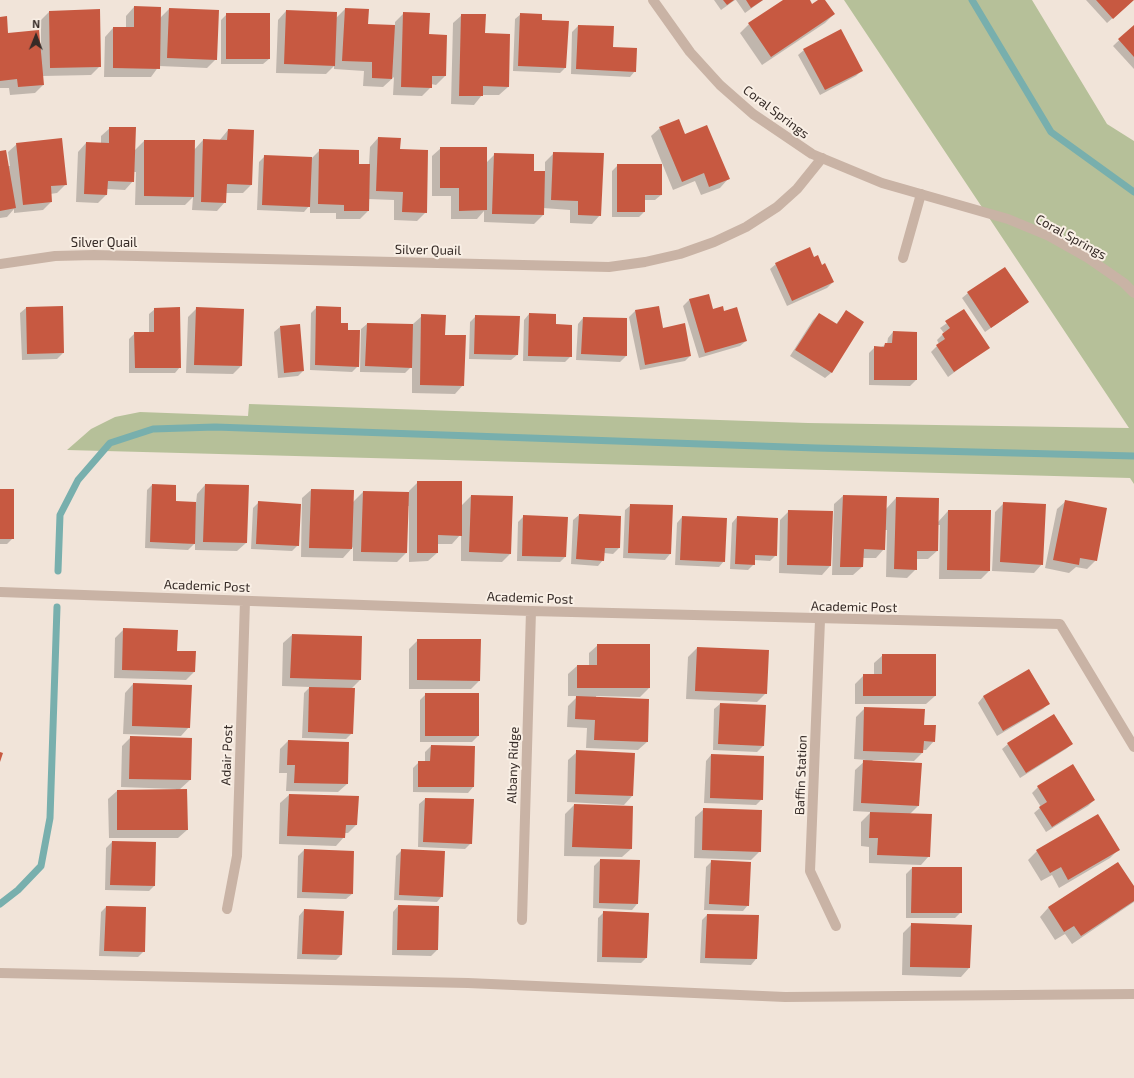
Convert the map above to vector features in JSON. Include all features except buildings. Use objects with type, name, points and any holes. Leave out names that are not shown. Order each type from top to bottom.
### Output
[{"type":"street","name":"Coral Springs","points":[[653,0],[690,52],[720,85],[753,114],[790,140],[822,158],[882,183],[1008,219],[1049,236],[1088,258],[1124,283],[1134,293]]},
{"type":"street","name":"Silver Quail","points":[[0,264],[55,256],[94,255],[616,266],[645,262],[680,254],[714,242],[746,227],[777,208],[797,189],[822,158]]},
{"type":"street","points":[[903,258],[921,194]]},
{"type":"street","name":"Academic Post","points":[[0,592],[820,620],[1060,624],[1134,747]]},
{"type":"street","name":"Adair Post","points":[[226,909],[237,856],[245,600]]},
{"type":"street","name":"Albany Ridge","points":[[522,920],[531,611]]},
{"type":"street","name":"Baffin Station","points":[[820,620],[810,870],[836,926]]},
{"type":"street","points":[[0,973],[468,983],[785,997],[1134,994]]},
{"type":"green space","points":[[844,0],[1032,0],[1107,124],[1134,141],[1134,484],[1130,478],[67,450],[91,429],[115,417],[140,412],[248,416],[249,404],[808,423],[1129,428]]},
{"type":"waterway","points":[[972,0],[1051,132],[1134,192]]},
{"type":"waterway","points":[[58,571],[60,515],[78,480],[110,443],[153,429],[215,427],[816,448],[1134,456]]},
{"type":"waterway","points":[[0,904],[18,890],[41,866],[50,818],[57,607]]}]
